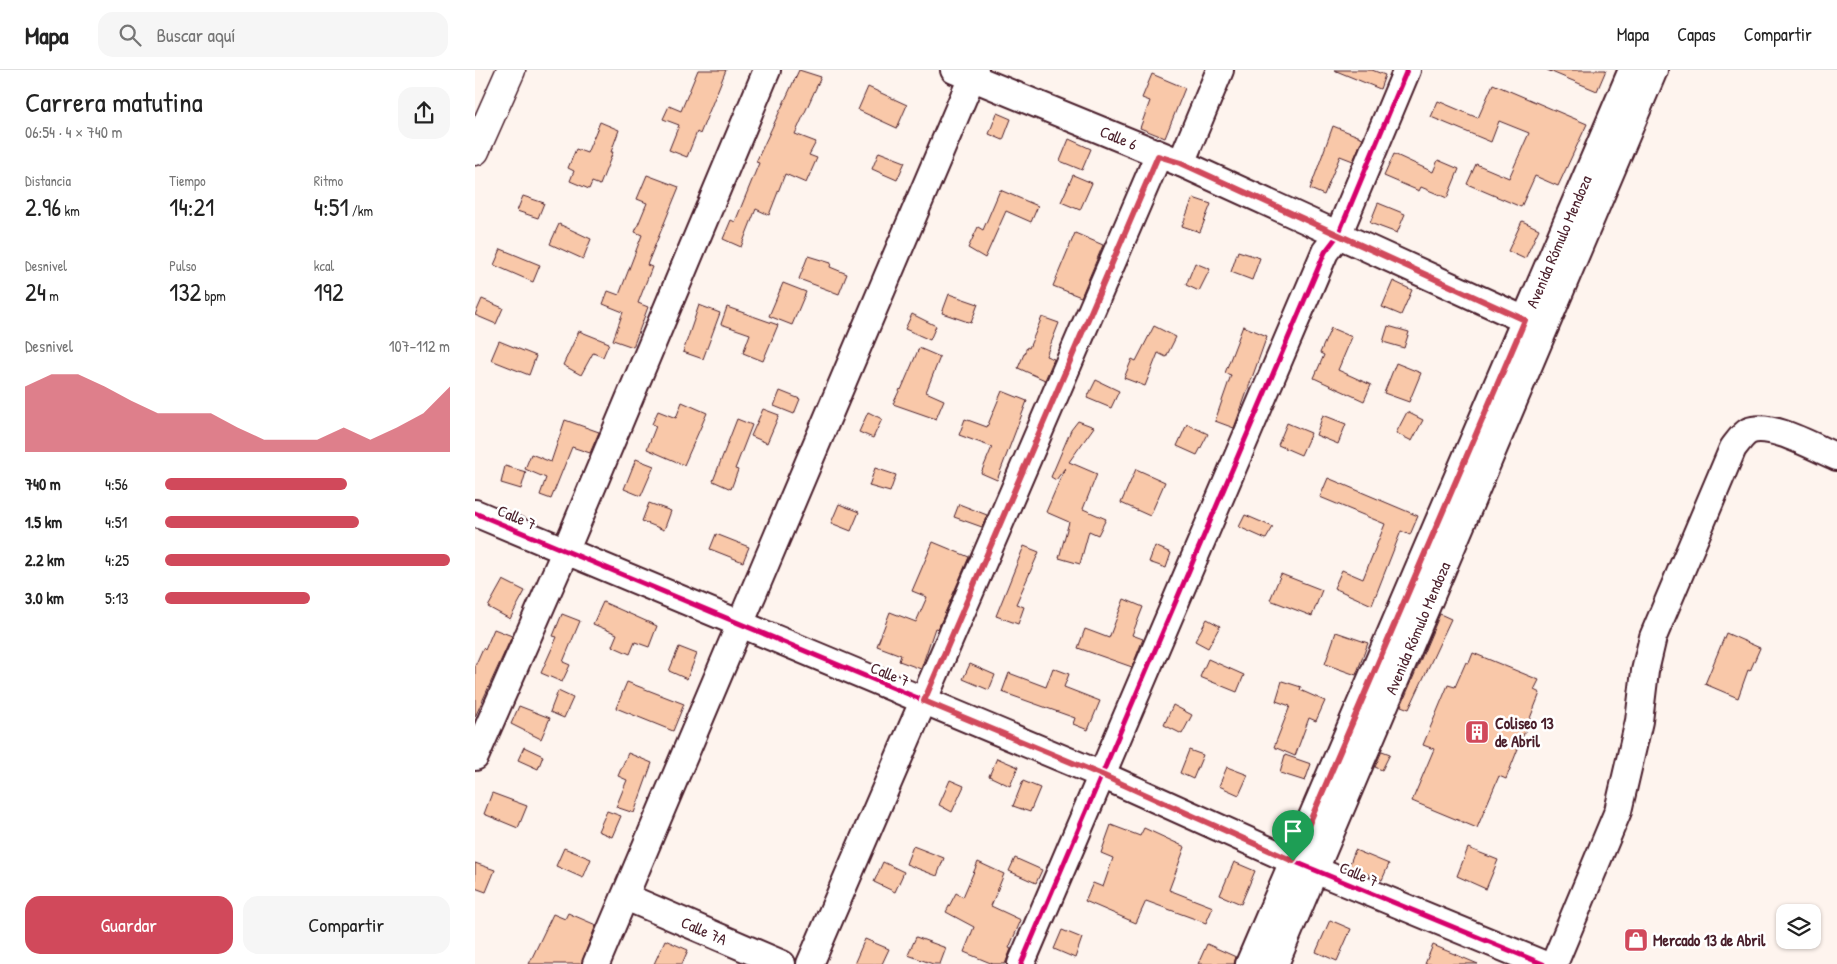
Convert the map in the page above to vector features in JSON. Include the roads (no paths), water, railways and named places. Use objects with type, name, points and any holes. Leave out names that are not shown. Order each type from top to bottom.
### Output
[{"type":"main road","points":[[475,151],[511,70]]},
{"type":"street","points":[[475,757],[565,552],[767,70]]},
{"type":"street","points":[[810,964],[924,701],[1170,160],[1220,70]]},
{"type":"street","points":[[1021,964],[1325,252],[1338,235],[1407,70]]},
{"type":"street","name":"Avenida Rómulo Mendoza","points":[[1275,964],[1304,865],[1525,320],[1632,70]]},
{"type":"street","name":"Avenida Rómulo Mendoza","points":[[1249,964],[1304,865],[1654,70]]},
{"type":"street","points":[[596,964],[626,898],[740,626],[967,73]]},
{"type":"street","name":"Calle 6","points":[[967,73],[1170,160],[1525,320]]},
{"type":"street","points":[[1554,964],[1618,811],[1639,721],[1645,671],[1653,637],[1733,448],[1747,432],[1759,429],[1772,430],[1837,457]]},
{"type":"street","name":"Calle 7","points":[[475,513],[740,626],[1102,775],[1304,865],[1543,964]]},
{"type":"street","name":"Calle 7A","points":[[626,898],[782,964]]},
{"type":"place","name":"Coliseo 13 de Abril","points":[[1477,732]]},
{"type":"place","name":"Mercado 13 de Abril","points":[[1636,940]]}]
